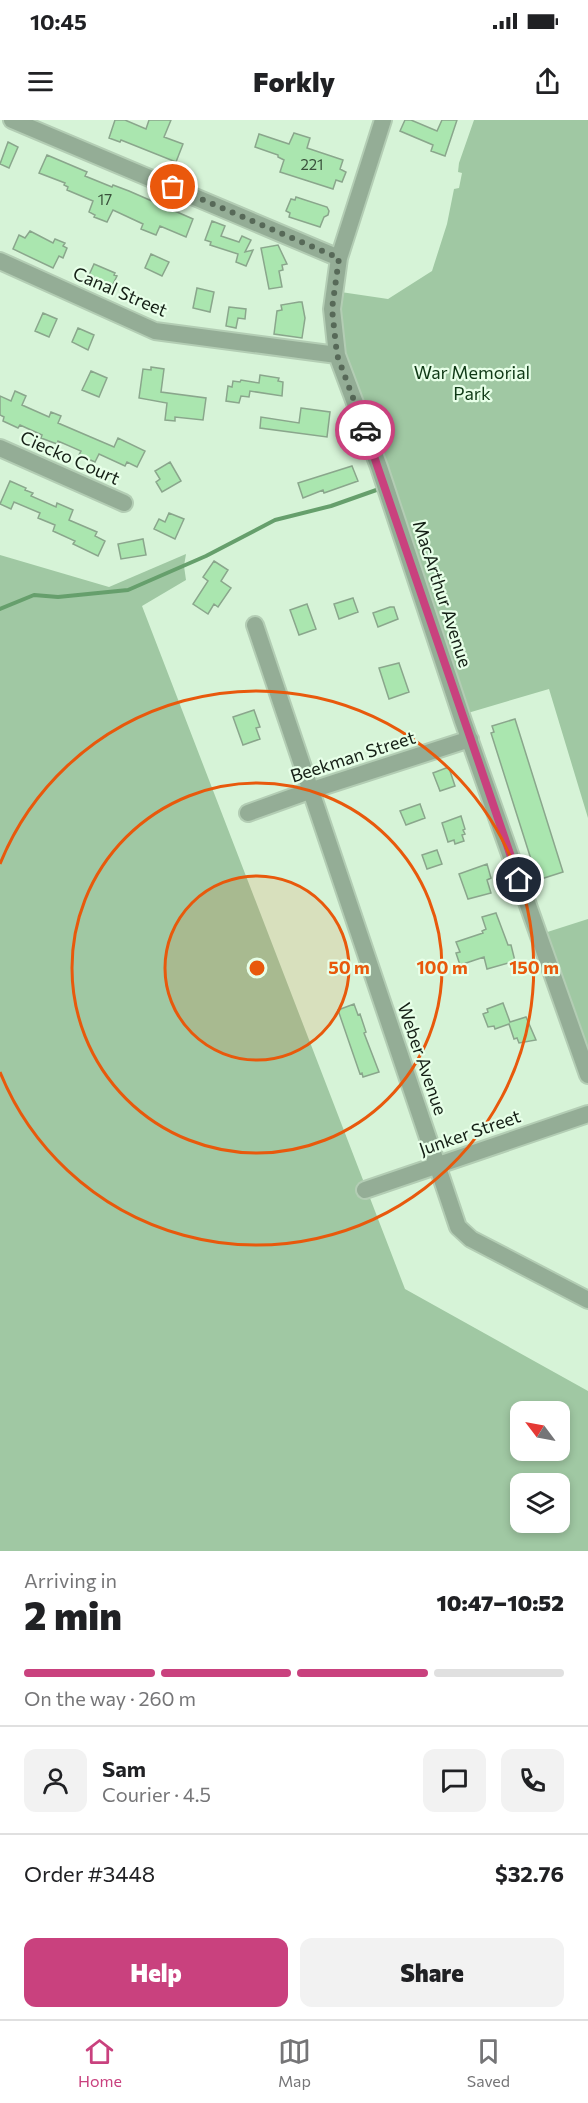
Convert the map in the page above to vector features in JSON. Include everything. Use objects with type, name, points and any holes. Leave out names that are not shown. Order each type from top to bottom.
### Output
[{"type":"street","points":[[12,120],[339,258]]},
{"type":"street","name":"MacArthur Avenue","points":[[383,120],[339,258],[332,309],[337,355],[379,467],[470,739],[588,1075]]},
{"type":"street","name":"Canal Street","points":[[0,261],[155,331],[337,355]]},
{"type":"street","name":"Ciecko Court","points":[[0,448],[124,503]]},
{"type":"street","name":"Weber Avenue","points":[[255,625],[458,1227],[471,1239],[588,1300]]},
{"type":"street","name":"Beekman Street","points":[[248,813],[470,739]]},
{"type":"street","name":"Junker Street","points":[[365,1190],[588,1114]]},
{"type":"green space","name":"War Memorial Park","points":[[474,120],[588,120],[588,818],[549,689],[461,715],[337,355],[334,291],[388,299],[432,271],[447,224],[454,189],[459,188],[462,173],[458,172],[459,163]]},
{"type":"green space","points":[[186,554],[184,566],[186,580],[142,606],[405,1289],[588,1391],[588,1551],[0,1551],[0,555],[109,587]]},
{"type":"green space","points":[[588,919],[588,1075],[538,935]]},
{"type":"building","points":[[115,120],[125,120],[146,129],[149,120],[171,120],[164,137],[183,144],[176,162],[121,140],[120,142],[109,138]]},
{"type":"building","points":[[405,120],[411,120],[437,131],[442,120],[457,120],[445,156],[431,151],[433,145],[400,131]]},
{"type":"building","points":[[294,133],[310,138],[307,148],[343,160],[340,169],[346,172],[342,182],[336,180],[333,189],[280,172],[284,160],[278,155],[255,147],[259,134],[289,144]]},
{"type":"building","points":[[8,142],[18,147],[9,168],[0,164]]},
{"type":"building","points":[[47,155],[87,172],[85,176],[129,191],[193,219],[186,237],[160,226],[156,235],[141,229],[143,224],[113,210],[107,222],[94,217],[95,215],[89,212],[93,201],[67,190],[65,183],[39,173]]},
{"type":"building","points":[[296,197],[327,207],[328,215],[324,217],[320,227],[289,217],[290,213],[286,211],[291,199],[295,200]]},
{"type":"building","points":[[212,221],[225,226],[221,236],[239,242],[242,236],[251,240],[245,252],[253,250],[246,266],[236,262],[238,254],[210,245],[211,242],[205,240]]},
{"type":"building","points":[[30,231],[53,243],[55,239],[65,243],[63,246],[67,248],[63,258],[59,256],[53,268],[13,249],[19,235],[25,238]]},
{"type":"building","points":[[278,245],[287,264],[282,265],[283,270],[279,271],[282,287],[269,289],[261,248]]},
{"type":"building","points":[[151,254],[169,262],[162,276],[145,268]]},
{"type":"building","points":[[94,264],[115,273],[114,275],[117,276],[111,288],[107,286],[106,289],[94,283],[96,278],[89,275]]},
{"type":"building","points":[[197,288],[214,292],[210,312],[193,308]]},
{"type":"building","points":[[302,302],[305,318],[302,338],[274,334],[277,311],[282,310],[281,305]]},
{"type":"building","points":[[229,307],[246,309],[245,319],[238,318],[236,328],[226,326]]},
{"type":"building","points":[[43,313],[57,319],[49,337],[35,331]]},
{"type":"building","points":[[78,328],[94,335],[88,350],[72,342]]},
{"type":"building","points":[[151,367],[164,369],[161,392],[206,398],[203,420],[175,417],[175,421],[165,420],[167,403],[139,398],[143,369],[151,370]]},
{"type":"building","points":[[91,371],[107,378],[99,397],[82,390]]},
{"type":"building","points":[[260,375],[279,378],[278,381],[283,382],[282,396],[250,391],[249,397],[241,396],[239,403],[226,401],[228,386],[232,387],[233,381],[259,383]]},
{"type":"building","points":[[15,391],[26,396],[22,405],[49,417],[51,412],[61,416],[58,423],[114,447],[118,438],[145,451],[137,467],[127,462],[125,466],[99,454],[95,462],[79,455],[81,451],[58,441],[57,444],[41,438],[42,435],[20,425],[18,428],[3,421],[4,417],[0,415],[0,396],[11,401]]},
{"type":"building","points":[[301,408],[330,412],[327,437],[260,428],[261,417],[299,423]]},
{"type":"building","points":[[170,462],[181,481],[162,492],[156,482],[160,479],[155,471]]},
{"type":"building","points":[[352,466],[358,481],[303,498],[298,483]]},
{"type":"building","points":[[10,481],[33,493],[31,496],[56,507],[57,503],[73,510],[69,520],[97,532],[95,536],[105,541],[98,556],[73,544],[75,541],[53,531],[55,525],[38,518],[40,513],[14,502],[11,509],[0,504]]},
{"type":"building","points":[[169,513],[184,519],[175,539],[154,529],[159,519],[165,522]]},
{"type":"building","points":[[143,539],[146,555],[121,559],[118,544]]},
{"type":"building","points":[[214,561],[228,570],[221,581],[231,588],[218,607],[214,604],[208,614],[193,604],[208,581],[203,577]]},
{"type":"building","points":[[353,598],[358,612],[339,619],[334,604]]},
{"type":"building","points":[[307,604],[316,629],[299,635],[290,610]]},
{"type":"building","points":[[394,607],[398,619],[378,627],[373,613]]},
{"type":"building","points":[[399,663],[409,692],[389,699],[379,668]]},
{"type":"building","points":[[254,710],[260,727],[256,728],[260,739],[243,745],[233,717]]},
{"type":"building","points":[[515,719],[563,872],[541,879],[539,874],[536,875],[491,733],[494,732],[492,726]]},
{"type":"building","points":[[449,768],[455,786],[440,791],[433,773]]},
{"type":"building","points":[[420,804],[425,818],[406,825],[400,811]]},
{"type":"building","points":[[461,816],[465,829],[463,830],[465,834],[462,835],[464,841],[455,844],[454,840],[448,842],[442,823]]},
{"type":"building","points":[[437,850],[442,864],[427,869],[422,855]]},
{"type":"building","points":[[487,864],[491,878],[487,880],[491,893],[468,899],[459,874]]},
{"type":"building","points":[[496,913],[508,945],[511,945],[515,961],[487,969],[484,957],[460,965],[456,953],[460,952],[456,942],[483,933],[482,931],[486,929],[482,917]]},
{"type":"building","points":[[503,1003],[510,1022],[526,1017],[536,1040],[519,1043],[517,1038],[514,1039],[509,1024],[495,1029],[494,1026],[488,1027],[483,1014],[488,1012],[487,1009]]},
{"type":"building","points":[[354,1004],[358,1015],[360,1014],[366,1032],[364,1033],[379,1072],[363,1077],[338,1010]]},
{"type":"waterway","points":[[0,609],[34,595],[58,597],[128,590],[206,556],[275,520],[331,506],[382,488]]},
{"type":"way so far","points":[[173,187],[339,258],[332,309],[337,355],[365,430]]},
{"type":"route","points":[[365,430],[519,880]]}]
